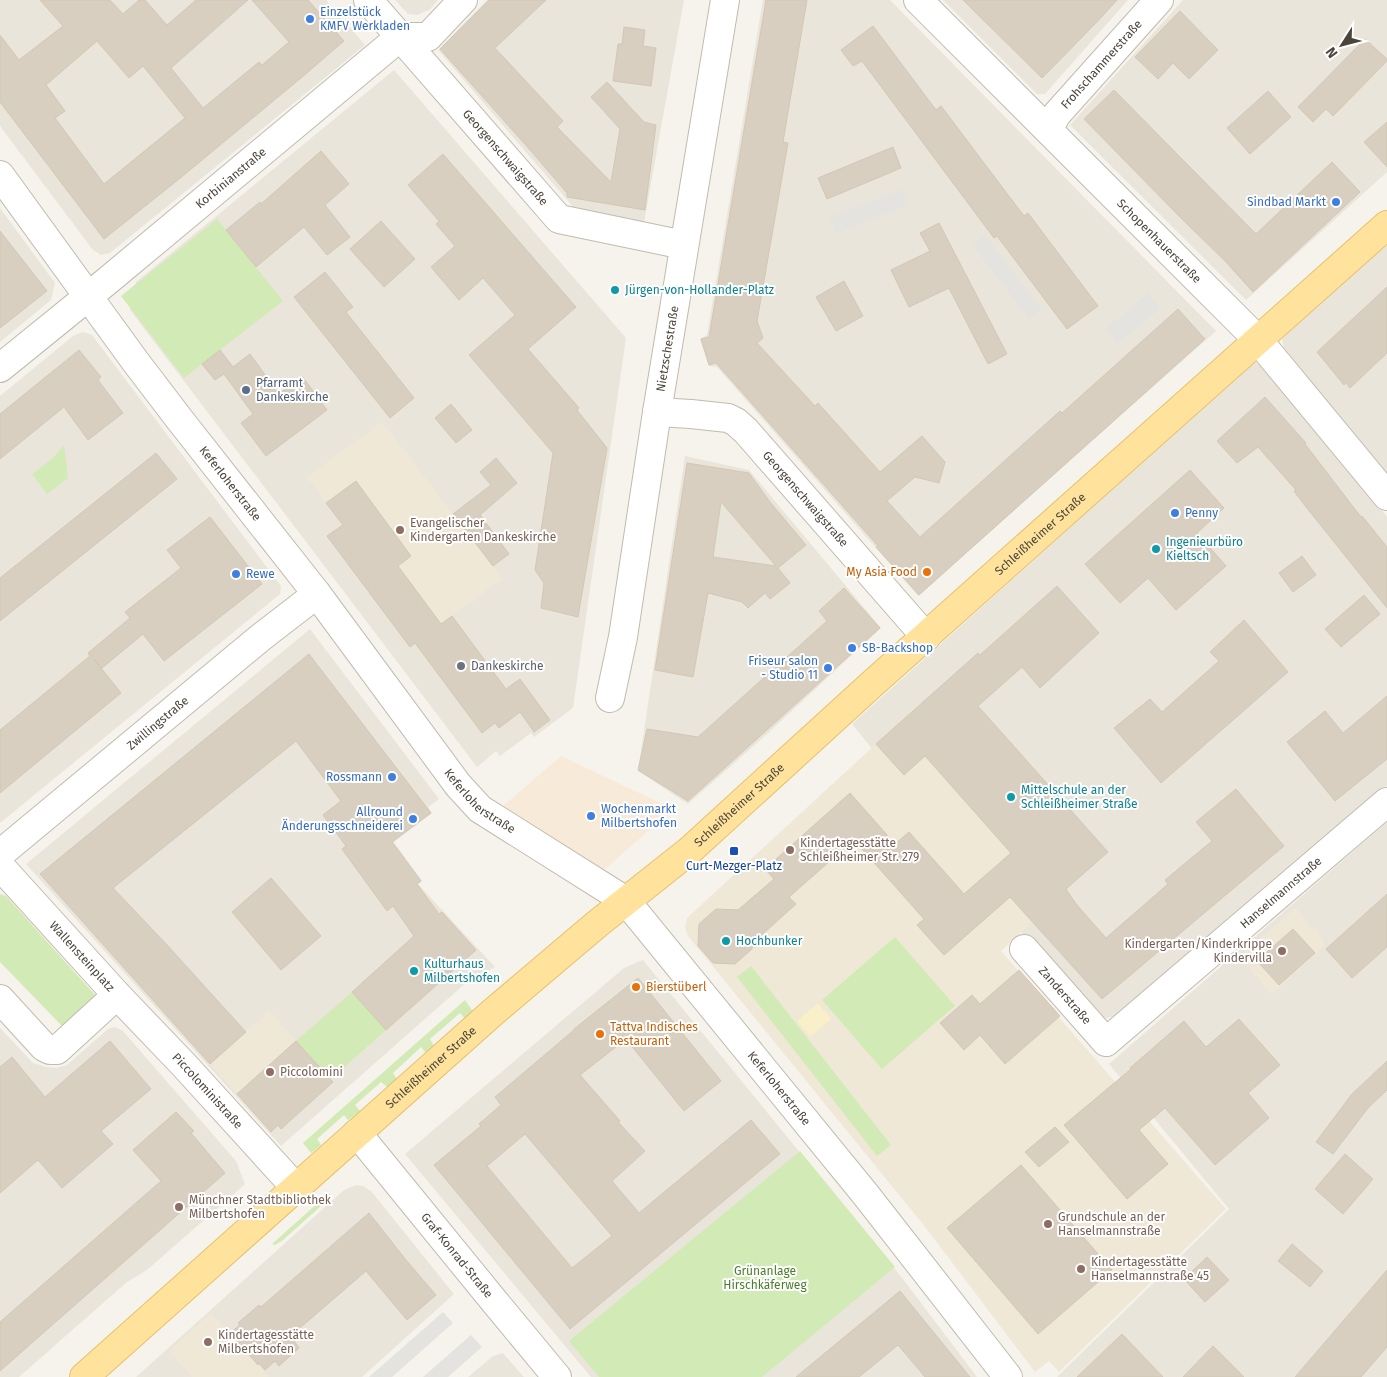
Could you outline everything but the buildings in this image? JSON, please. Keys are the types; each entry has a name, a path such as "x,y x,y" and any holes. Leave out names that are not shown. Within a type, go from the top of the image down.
{"main road":[{"name":"Schleißheimer Straße","path":"84,1377 492,1013 597,924 689,851 865,690 1387,225"}],"street":[{"name":"Georgenschwaigstraße","path":"368,0 559,219 684,245"},
{"path":"400,37 428,36 463,0"},
{"name":"Nietzschestraße","path":"610,698 624,630 657,412 725,0"},
{"name":"Schopenhauerstraße","path":"918,0 1258,340 1387,496"},
{"name":"Frohschammerstraße","path":"1048,130 1057,114 1159,0"},
{"name":"Korbinianstraße","path":"0,368 89,297 400,37"},
{"name":"Keferloherstraße","path":"0,175 135,361 317,594 458,785 480,809 626,901 866,1195 1008,1377"},
{"name":"Georgenschwaigstraße","path":"657,412 728,418 736,422 746,431 926,637"},
{"name":"Zwillingstraße","path":"0,854 260,638 317,594"},
{"name":"Hanselmannstraße","path":"1106,1042 1387,802"},
{"name":"Wallensteinplatz","path":"0,866 117,995 57,1050 50,1050 44,1047 0,998"},
{"name":"Zanderstraße","path":"1024,949 1106,1042"},
{"name":"Piccoloministraße","path":"117,995 184,1065 296,1188"},
{"name":"Graf-Konrad-Straße","path":"357,1133 557,1377"}],"shaded area":[{"path":"0,0 326,0 365,45 110,253 101,255 93,250 0,126"},
{"path":"395,0 438,0 429,10 417,15 408,14"},
{"path":"487,0 684,0 643,228 581,216 438,50"},
{"path":"763,0 890,0 1216,331 918,596 717,367 709,366 700,339 707,335"},
{"path":"943,0 1128,0 1045,94 1037,94"},
{"path":"1183,0 1387,0 1387,172 1246,300 1070,125"},
{"path":"394,70 626,338 573,708 534,737 531,733 500,756 496,751 477,767 130,310 136,282"},
{"path":"902,189 909,205 836,234 830,217"},
{"path":"0,208 55,283 51,300 0,342"},
{"path":"985,235 1042,309 1029,319 972,245"},
{"path":"1387,240 1387,476 1284,348 1282,340 1283,335"},
{"path":"1148,293 1161,308 1117,344 1105,329"},
{"path":"83,332 92,335 281,586 280,594 0,823 0,396 73,336"},
{"path":"1253,363 1262,364 1267,367 1387,517 1387,785 1120,1015 1106,1018 1098,1015 1025,937 852,724"},
{"name":"Evangelischer Kindergarten Dankeskirche","path":"382,422 502,579 410,647 327,536 343,524 307,477"},
{"path":"685,456 749,470 881,628 766,735 688,804 638,771"},
{"path":"310,629 439,799 428,807 432,813 394,842 422,881 418,884 495,967 468,981 281,1146 26,864"},
{"path":"978,653 1004,682 978,706 1108,852 1084,873 1069,857 1032,922 1001,951 1226,1209 1059,1372 1049,1361 1035,1372 926,1228 688,936 685,927 687,918"},
{"name":"Wochenmarkt Milbertshofen","path":"561,756 673,809 604,870 502,807"},
{"path":"1387,822 1387,1377 1057,1377 1229,1209 1109,1064"},
{"name":"Kindergarten/Kinderkrippe Kindervilla","path":"1296,908 1311,930 1316,927 1325,945 1272,994 1239,956"},
{"path":"643,960 903,1279 977,1377 591,1377 405,1154 624,968"},
{"name":"Piccolomini","path":"269,1011 333,1082 281,1129 278,1125 271,1131 210,1064"},
{"path":"114,1027 122,1030 236,1161 245,1184 147,1270 127,1282 19,1377 0,1377 0,1028 33,1063 57,1068 67,1065 108,1029"},
{"path":"356,1185 363,1186 371,1191 454,1294 362,1377 136,1377 344,1190"},
{"path":"443,1312 453,1323 392,1377 369,1377"},
{"name":"Kindertagesstätte Milbertshofen","path":"211,1313 269,1377 192,1377 169,1351"},
{"path":"471,1335 482,1347 448,1377 423,1377"},
{"path":"503,1353 524,1377 468,1377 493,1356"}],"green space":[{"path":"217,219 283,301 184,378 121,296"},
{"path":"64,445 68,478 47,494 32,474 53,458"},
{"path":"0,894 6,896 96,996 62,1026 0,962"},
{"path":"895,937 955,1006 882,1069 822,1000"},
{"path":"751,966 891,1145 877,1156 737,977"},
{"path":"352,992 386,1030 330,1080 296,1041"},
{"path":"465,1000 474,1013 466,1020 460,1013 430,1039 434,1046 426,1053 421,1047 393,1073 397,1079 387,1087 381,1082 355,1105 360,1111 348,1120 344,1115 317,1139 321,1145 311,1153 303,1143"},
{"name":"Grünanlage Hirschkäferweg","path":"800,1151 895,1267 762,1377 599,1377 569,1341"},
{"path":"329,1193 331,1197 283,1240 275,1245 272,1244"}],"sand":[{"path":"818,1003 831,1019 810,1037 797,1021"}],"place":[{"name":"Einzelstück KMFV Werkladen","path":"310,19"},
{"name":"Sindbad Markt","path":"1336,202"},
{"name":"Jürgen-von-Hollander-Platz","path":"615,290"},
{"name":"Pfarramt Dankeskirche","path":"246,390"},
{"name":"Penny","path":"1175,513"},
{"name":"Evangelischer Kindergarten Dankeskirche","path":"400,530"},
{"name":"Ingenieurbüro Kieltsch","path":"1156,549"},
{"name":"My Asia Food","path":"927,572"},
{"name":"Rewe","path":"236,574"},
{"name":"SB-Backshop","path":"852,648"},
{"name":"Dankeskirche","path":"461,666"},
{"name":"Friseur salon - Studio 11","path":"828,668"},
{"name":"Rossmann","path":"392,777"},
{"name":"Mittelschule an der Schleißheimer Straße","path":"1011,797"},
{"name":"Wochenmarkt Milbertshofen","path":"591,816"},
{"name":"Allround Änderungsschneiderei","path":"413,819"},
{"name":"Kindertagesstätte Schleißheimer Str. 279","path":"790,850"},
{"name":"Curt-Mezger-Platz","path":"734,851"},
{"name":"Hochbunker","path":"726,941"},
{"name":"Kindergarten/Kinderkrippe Kindervilla","path":"1282,951"},
{"name":"Kulturhaus Milbertshofen","path":"414,971"},
{"name":"Bierstüberl","path":"636,987"},
{"name":"Tattva Indisches Restaurant","path":"600,1034"},
{"name":"Piccolomini","path":"270,1072"},
{"name":"Münchner Stadtbibliothek Milbertshofen","path":"179,1207"},
{"name":"Grundschule an der Hanselmannstraße","path":"1048,1224"},
{"name":"Kindertagesstätte Hanselmannstraße 45","path":"1081,1269"},
{"name":"Kindertagesstätte Milbertshofen","path":"208,1342"}]}
